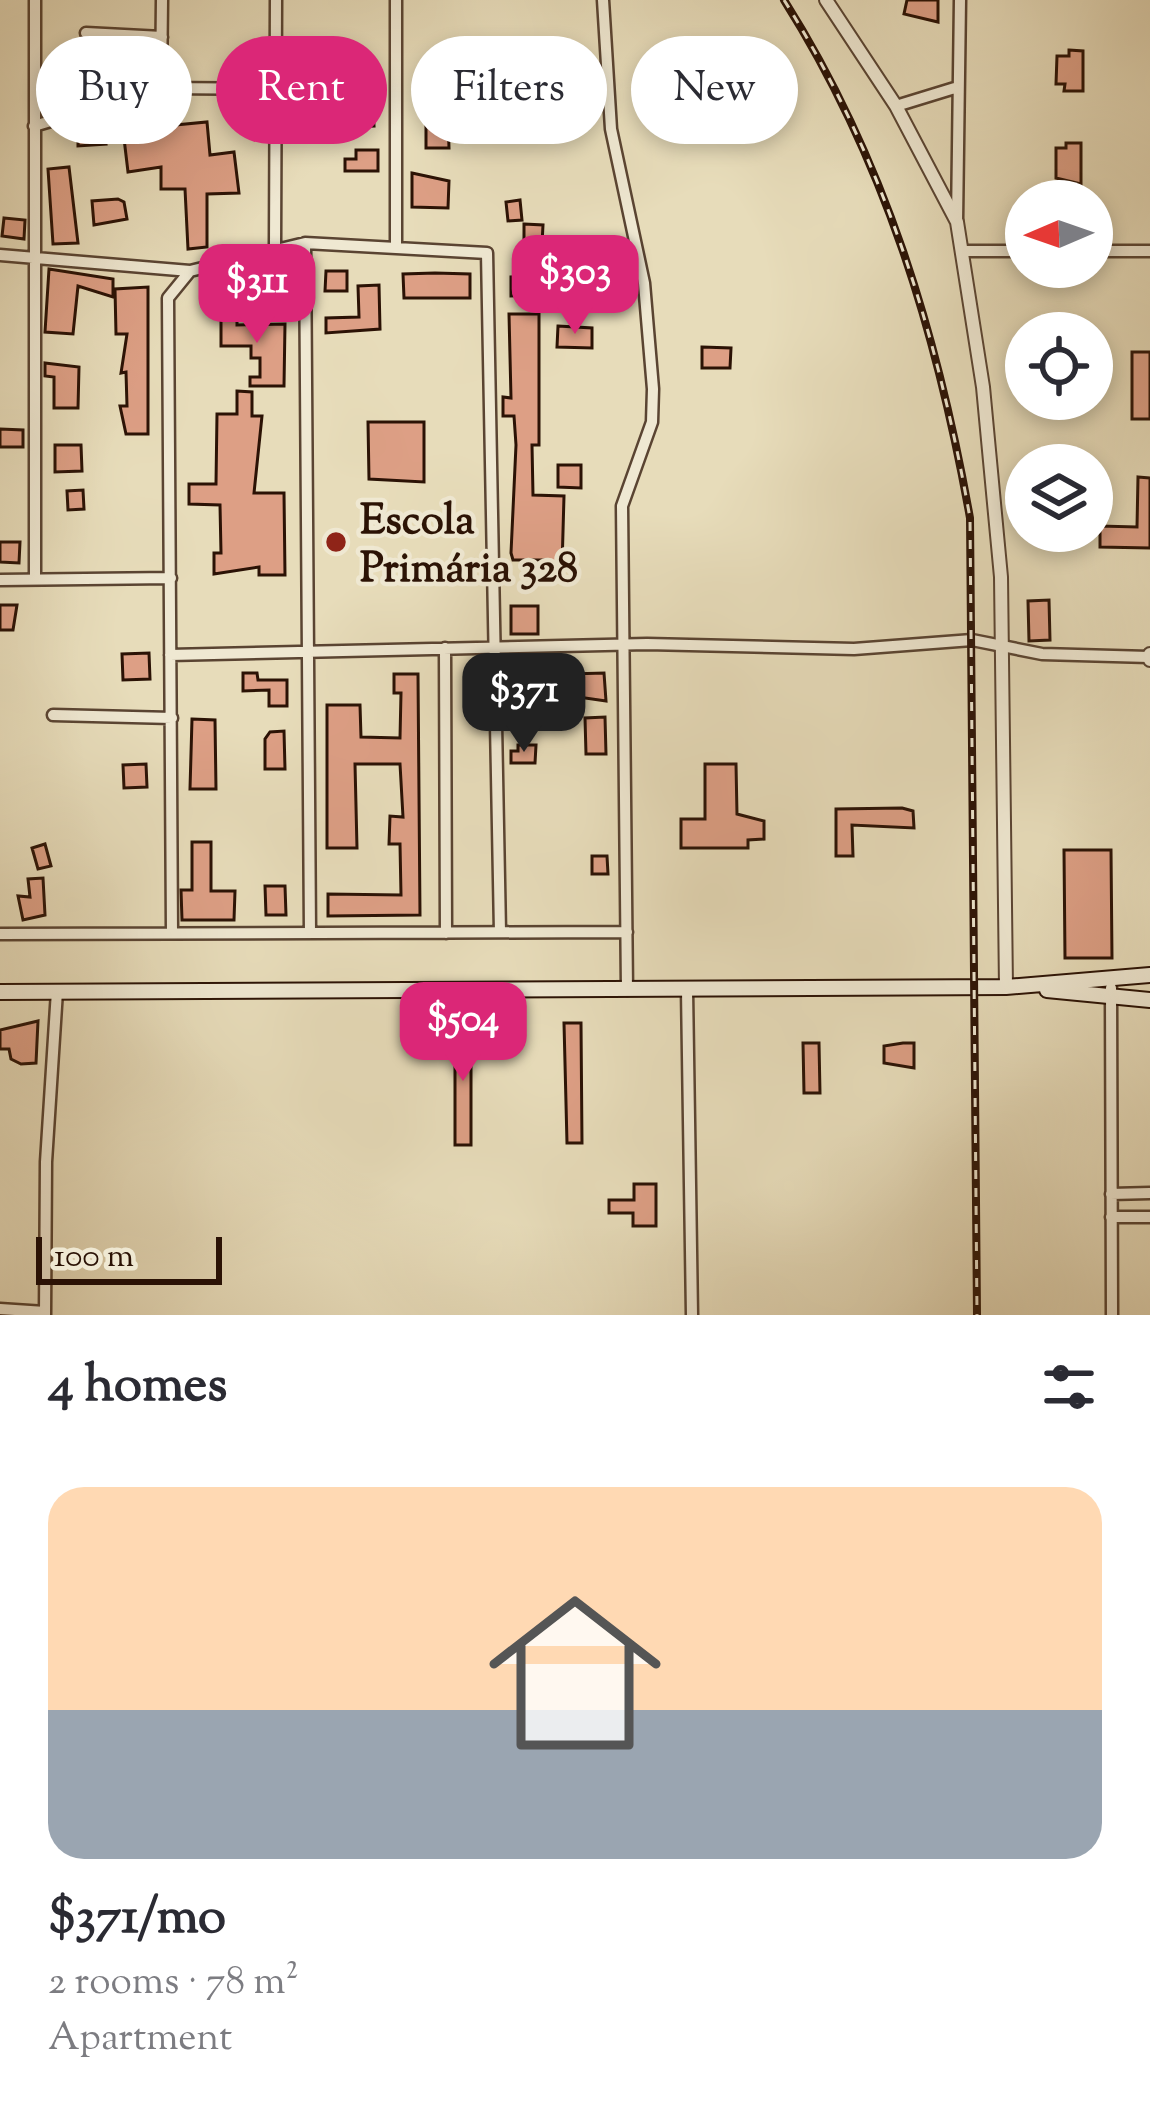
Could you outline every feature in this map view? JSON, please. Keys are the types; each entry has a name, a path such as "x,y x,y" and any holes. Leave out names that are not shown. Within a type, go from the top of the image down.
{"main road":[{"path":"0,992 1012,987 1150,976"},
{"path":"1012,987 1150,1000"}],"street":[{"path":"35,0 35,579"},
{"path":"162,36 163,0"},
{"path":"275,36 276,0"},
{"path":"396,0 396,248"},
{"path":"603,0 611,129 644,283 653,388 652,422 622,506 627,990"},
{"path":"826,0 896,106 958,222"},
{"path":"960,0 958,222 995,481 1012,987"},
{"path":"86,33 143,36"},
{"path":"896,106 958,87"},
{"path":"274,144 274,247"},
{"path":"305,243 310,933"},
{"path":"0,255 190,271 305,243 487,253 500,932"},
{"path":"1113,251 1150,250"},
{"path":"962,251 1005,251"},
{"path":"172,933 168,298 190,271"},
{"path":"0,580 171,578"},
{"path":"170,655 646,644 854,650 972,640 1042,654 1150,657"},
{"path":"445,648 446,932"},
{"path":"53,716 172,718"},
{"path":"0,934 627,932"},
{"path":"1111,977 1112,1315"},
{"path":"687,990 692,1315"},
{"path":"0,1309 45,1313 46,1162 57,991"},
{"path":"1111,1193 1150,1193"},
{"path":"1111,1217 1150,1216"}],"building":[{"path":"907,0 938,0 938,22 904,14"},
{"path":"1069,50 1083,51 1083,91 1064,91 1065,84 1056,84 1057,56 1069,56"},
{"path":"207,122 210,155 234,152 239,193 207,194 207,247 188,249 185,189 161,189 161,167 128,172 125,144 192,144 192,123"},
{"path":"1066,143 1081,143 1081,180 1056,178 1056,148 1066,148"},
{"path":"426,144 449,144 449,148 426,148"},
{"path":"356,150 378,150 378,171 345,171 345,159 356,159"},
{"path":"69,167 78,243 53,244 48,169"},
{"path":"412,173 449,181 448,208 412,207"},
{"path":"520,200 522,220 508,221 506,202"},
{"path":"92,201 124,202 127,219 94,225"},
{"path":"4,218 25,220 24,239 2,236"},
{"path":"524,224 543,225 542,244 524,244"},
{"path":"562,255 580,255 581,286 563,287"},
{"path":"49,269 113,279 113,297 78,286 73,334 45,332"},
{"path":"326,271 347,271 347,291 325,291"},
{"path":"284,272 284,295 244,296 243,273"},
{"path":"403,274 470,274 470,298 404,298"},
{"path":"541,276 542,295 511,296 511,277"},
{"path":"379,285 380,329 326,333 326,318 359,317 358,286"},
{"path":"148,287 148,434 126,434 120,406 127,406 126,372 121,373 127,334 116,334 115,289"},
{"path":"221,306 237,306 237,325 285,324 284,386 250,386 250,377 260,377 260,358 251,358 251,346 221,346"},
{"path":"509,314 539,314 539,445 532,445 533,495 564,496 562,567 545,568 544,560 513,560 511,553 516,445 514,416 503,416 503,397 511,398"},
{"path":"558,326 592,328 592,348 557,347"},
{"path":"702,347 731,348 730,368 702,368"},
{"path":"1132,352 1150,352 1150,419 1132,419"},
{"path":"45,363 79,367 78,408 54,408 54,377 45,376"},
{"path":"237,391 252,392 252,416 262,416 254,493 284,493 285,575 259,575 259,567 214,574 214,553 221,553 220,505 189,504 189,484 216,484 217,414 237,414"},
{"path":"368,422 424,422 424,482 369,479"},
{"path":"0,429 23,430 23,447 0,447"},
{"path":"55,445 81,445 82,471 55,472"},
{"path":"558,465 581,465 581,488 558,487"},
{"path":"1138,477 1150,478 1150,548 1113,547 1113,526 1137,527"},
{"path":"83,490 84,509 68,510 67,491"},
{"path":"0,542 20,542 19,563 0,562"},
{"path":"1049,600 1050,640 1029,641 1028,601"},
{"path":"0,605 17,605 13,630 0,630"},
{"path":"511,606 538,606 538,634 511,634"},
{"path":"149,653 150,679 123,680 122,654"},
{"path":"243,673 257,673 258,680 287,680 287,706 269,706 269,690 243,691"},
{"path":"604,673 606,701 571,696 570,674"},
{"path":"394,674 418,674 420,915 328,916 328,894 401,895 400,844 389,844 390,816 403,817 400,764 355,764 357,848 327,848 327,705 360,705 361,737 400,738 401,693 394,693"},
{"path":"605,717 606,754 586,754 585,718"},
{"path":"192,719 215,720 216,789 190,789"},
{"path":"284,731 285,769 265,769 265,739 270,732"},
{"path":"518,745 536,745 535,763 511,763 511,751 518,751"},
{"path":"146,764 147,787 124,788 123,765"},
{"path":"705,764 736,764 737,814 764,821 764,839 748,840 748,848 681,848 681,819 705,819"},
{"path":"836,809 913,811 914,828 852,825 853,856 836,856"},
{"path":"192,842 211,842 211,891 235,891 234,920 182,920 181,890 192,890"},
{"path":"45,844 51,866 38,869 32,848"},
{"path":"1064,850 1111,850 1112,958 1065,958"},
{"path":"592,856 607,856 608,874 592,874"},
{"path":"43,878 45,915 23,920 18,896 30,897 28,879"},
{"path":"265,886 285,886 286,915 266,915"},
{"path":"38,1021 36,1063 21,1064 11,1059 9,1049 0,1049 0,1030"},
{"path":"564,1023 581,1023 582,1143 567,1143"},
{"path":"455,1024 471,1024 471,1145 455,1145"},
{"path":"803,1043 819,1043 820,1093 804,1093"},
{"path":"914,1043 914,1068 884,1063 884,1046"},
{"path":"634,1184 656,1184 656,1226 633,1226 633,1213 609,1213 609,1200 634,1200"}],"railway":[{"path":"784,0 820,61 879,185 923,315 970,518 977,1315"}],"place":[{"name":"Escola Primária 328","path":"336,542"}]}
